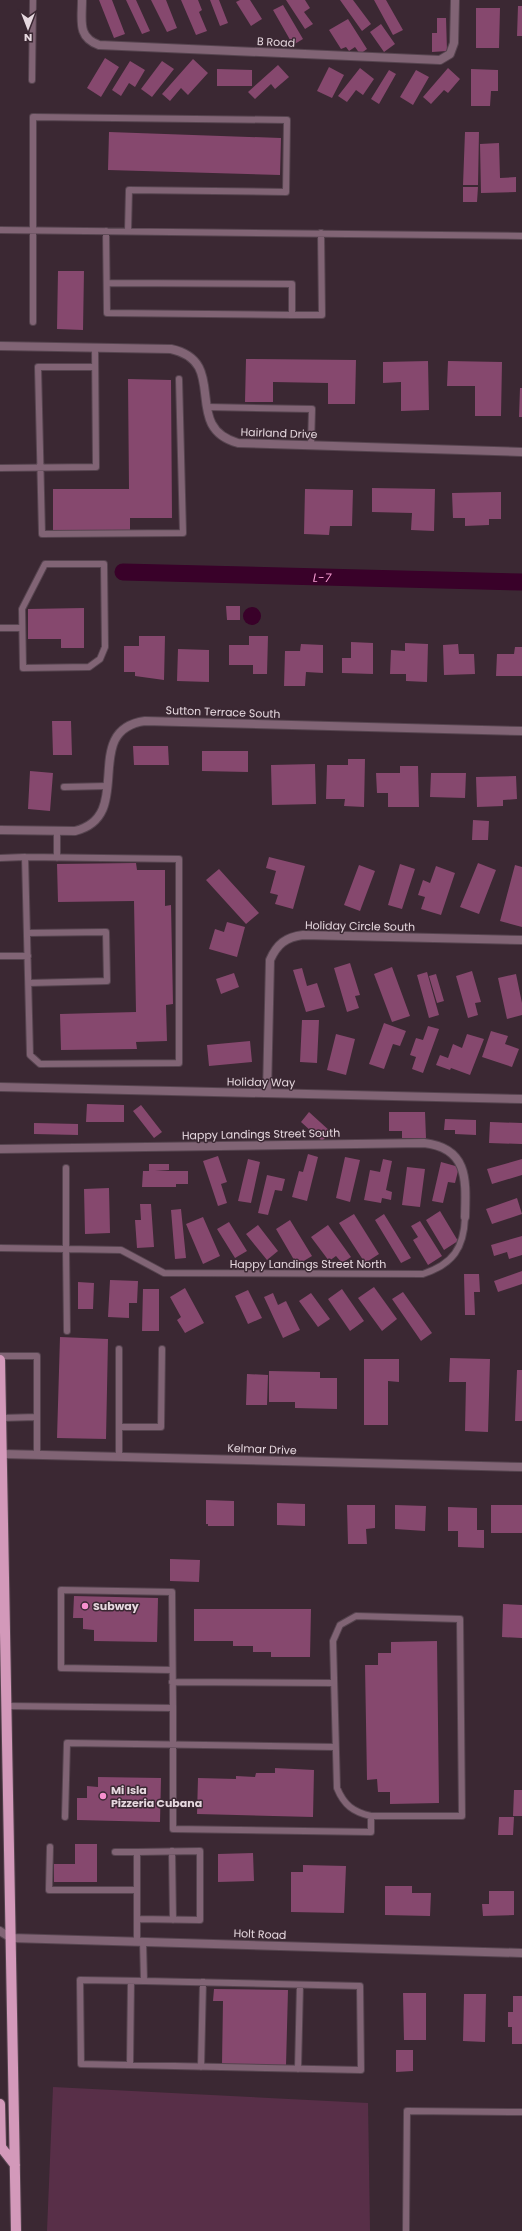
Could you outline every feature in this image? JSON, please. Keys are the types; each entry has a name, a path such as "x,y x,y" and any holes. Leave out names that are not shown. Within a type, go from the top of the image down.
{"main road":[{"path":"0,1360 16,2231"},
{"path":"0,1691 7,1706"},
{"path":"0,2104 1,2147 15,2165"}],"street":[{"name":"B Road","path":"82,0 82,31 88,41 100,45 440,60 450,54 454,43 455,0"},
{"name":"Hairland Drive","path":"0,346 171,349 182,352 192,358 199,366 203,377 211,425 218,434 227,440 238,443 522,452"},
{"name":"Sutton Terrace South","path":"0,830 75,831 86,828 96,822 102,813 107,786 111,746 116,736 124,727 134,722 145,721 522,731"},
{"name":"Holiday Circle South","path":"267,1093 270,960 275,950 282,942 292,937 303,935 522,940"},
{"name":"Holiday Way","path":"0,1087 522,1099"},
{"name":"Happy Landings Street South","path":"0,1149 437,1144 448,1150 457,1158 463,1170 466,1182 464,1217"},
{"name":"Kelmar Drive","path":"1,1453 522,1468"},
{"path":"0,1931 11,1938"},
{"name":"Holt Road","path":"11,1938 522,1953"}],"lane":[{"path":"32,80 33,0"},
{"path":"33,322 32,117 287,120 286,192 129,190 128,231"},
{"path":"0,230 522,236"},
{"path":"106,231 107,313 322,316 321,233"},
{"path":"107,283 292,284 292,315"},
{"path":"0,468 96,467 95,348"},
{"path":"95,367 38,367 42,534 183,533 179,379"},
{"path":"207,407 312,409 312,445"},
{"path":"45,564 104,564 105,647 96,664 83,668 23,668 22,628 22,609 45,564"},
{"path":"0,628 22,628"},
{"path":"64,787 107,786"},
{"path":"57,831 57,858"},
{"path":"0,858 25,858 57,858 179,858 179,1063 40,1064 30,1056 25,858"},
{"path":"27,933 106,932 107,981 29,983"},
{"path":"0,956 28,956"},
{"path":"66,1168 67,1332"},
{"name":"Happy Landings Street North","path":"66,1249 121,1250 164,1273 423,1274 436,1269 456,1253 462,1242 464,1217"},
{"path":"0,1248 66,1249"},
{"path":"119,1348 119,1457"},
{"path":"119,1427 161,1427 162,1349"},
{"path":"0,1356 37,1356 37,1455"},
{"path":"1,1418 37,1417"},
{"path":"172,1670 61,1668 61,1590 172,1592 174,1829 371,1832 371,1816"},
{"path":"356,1616 460,1619 462,1816 371,1816 359,1814 349,1808 341,1799 336,1788 335,1747 333,1641 340,1625 348,1619 356,1616"},
{"path":"172,1682 333,1683"},
{"path":"7,1706 173,1708"},
{"path":"65,1817 67,1743 335,1747"},
{"path":"50,1848 49,1890 137,1890"},
{"path":"172,1851 173,1920"},
{"path":"115,1852 200,1851 200,1920 137,1919"},
{"path":"137,1852 137,1919 144,1981"},
{"path":"80,1980 144,1981 360,1986 361,2070 81,2064 80,1980"},
{"path":"130,2065 131,1981"},
{"path":"201,2067 203,1982"},
{"path":"298,2069 300,1984"},
{"path":"406,2231 407,2111 522,2112"}],"shaded area":[{"path":"252,607 258,610 261,616 258,622 252,625 246,622 243,616 246,610"},
{"path":"53,2087 368,2103 370,2231 47,2231"}],"building":[{"path":"99,0 112,0 125,34 114,38"},
{"path":"126,0 136,0 150,31 142,34"},
{"path":"151,0 166,0 177,28 167,32"},
{"path":"181,0 198,0 202,10 199,12 207,31 196,35"},
{"path":"210,0 219,0 228,23 220,26"},
{"path":"240,0 250,0 262,19 251,26 236,2"},
{"path":"286,0 305,0 310,8 304,12 313,24 305,29"},
{"path":"340,0 353,0 371,24 362,31"},
{"path":"374,0 386,0 403,30 393,35"},
{"path":"283,5 303,39 293,45 273,10"},
{"path":"518,6 522,6 522,36 517,36"},
{"path":"476,8 500,8 499,48 476,48"},
{"path":"437,18 446,18 447,51 432,52 432,33 437,33"},
{"path":"348,19 367,49 360,54 355,47 349,51 346,47 341,49 329,30"},
{"path":"381,24 395,44 384,52 370,32"},
{"path":"105,58 119,67 101,97 87,88"},
{"path":"193,59 208,73 188,95 181,88 170,101 162,94"},
{"path":"130,61 145,70 135,87 129,83 121,96 112,90"},
{"path":"162,61 174,69 152,97 141,89"},
{"path":"278,65 289,77 275,89 271,84 255,99 248,92"},
{"path":"329,67 344,75 332,98 317,91"},
{"path":"360,68 374,79 363,95 356,90 347,102 338,96"},
{"path":"448,68 460,79 448,93 444,90 431,104 423,97"},
{"path":"217,69 252,70 252,86 217,86"},
{"path":"471,69 498,70 498,91 491,91 490,106 471,106"},
{"path":"389,70 396,74 379,104 371,99"},
{"path":"416,70 429,77 413,105 400,97"},
{"path":"109,132 281,138 280,175 108,170"},
{"path":"465,132 479,132 478,185 463,185"},
{"path":"499,143 500,178 516,177 516,192 481,193 480,144"},
{"path":"463,187 478,187 477,202 463,202"},
{"path":"58,271 84,271 83,330 57,329"},
{"path":"246,359 356,360 355,404 328,404 328,383 273,382 273,402 245,402"},
{"path":"428,361 429,410 401,411 401,382 383,383 383,362"},
{"path":"448,361 502,362 501,416 475,416 475,386 447,386"},
{"path":"128,379 171,380 172,518 130,518 130,530 53,530 53,489 129,489"},
{"path":"520,388 522,388 522,417 519,417"},
{"path":"372,488 435,489 434,531 411,530 412,513 372,512"},
{"path":"305,489 353,490 352,526 330,526 329,535 304,534"},
{"path":"501,492 501,519 489,519 489,525 465,526 465,518 453,518 452,493"},
{"path":"226,606 240,606 240,620 227,620"},
{"path":"84,608 84,648 61,648 61,639 28,639 28,609"},
{"path":"139,636 165,636 164,680 135,676 135,672 124,672 124,646 139,646"},
{"path":"249,636 268,636 267,674 253,674 253,665 229,665 229,645 249,645"},
{"path":"351,642 373,643 373,674 342,673 342,658 351,658"},
{"path":"405,643 428,644 427,682 406,681 406,674 390,674 391,650 405,651"},
{"path":"301,644 323,645 323,673 306,672 305,686 284,686 285,651 300,651"},
{"path":"458,644 459,654 474,654 475,674 444,675 443,645"},
{"path":"515,647 522,647 522,676 496,676 497,654 514,654"},
{"path":"178,649 209,650 209,682 177,681"},
{"path":"52,721 71,721 72,755 53,755"},
{"path":"133,746 168,746 169,765 134,765"},
{"path":"202,751 248,751 248,772 202,771"},
{"path":"348,759 365,759 364,807 344,806 345,799 326,799 327,765 348,765"},
{"path":"315,764 316,804 272,805 271,765"},
{"path":"400,766 418,766 419,807 388,807 388,793 377,793 376,773 400,773"},
{"path":"30,771 53,773 50,811 28,809"},
{"path":"431,773 466,773 465,798 430,797"},
{"path":"516,776 517,799 503,800 503,806 477,807 476,777"},
{"path":"473,820 489,821 488,840 472,840"},
{"path":"269,857 305,866 293,909 275,904 278,895 270,893 276,871 266,868"},
{"path":"136,863 137,870 165,870 165,906 171,905 173,1004 166,1005 167,1041 136,1042 137,1049 61,1050 60,1014 136,1012 134,901 58,902 57,864"},
{"path":"478,863 496,870 479,914 460,907"},
{"path":"400,864 415,869 402,909 388,905"},
{"path":"359,865 375,871 360,911 344,905"},
{"path":"515,865 522,867 522,927 500,921"},
{"path":"436,866 455,873 441,915 421,909 425,897 418,895 423,880 430,883"},
{"path":"219,869 259,913 246,924 206,880"},
{"path":"227,922 245,927 237,957 209,949 215,929 224,932"},
{"path":"350,963 360,995 355,996 359,1008 347,1012 334,968"},
{"path":"392,967 410,1016 392,1022 374,974"},
{"path":"302,968 307,986 317,983 325,1007 306,1012 293,970"},
{"path":"472,971 481,1002 475,1003 478,1015 468,1018 456,976"},
{"path":"427,972 439,1015 429,1018 417,975"},
{"path":"234,973 239,987 221,994 216,979"},
{"path":"436,974 444,1001 437,1003 429,976"},
{"path":"516,974 522,1003 522,1015 507,1019 498,978"},
{"path":"302,1020 319,1020 317,1063 300,1062"},
{"path":"384,1023 406,1031 400,1046 393,1044 384,1069 369,1064"},
{"path":"428,1026 439,1029 423,1073 412,1069 416,1057 410,1055 416,1038 423,1040"},
{"path":"491,1031 508,1036 505,1044 519,1049 512,1067 482,1057"},
{"path":"336,1034 355,1039 346,1075 327,1070"},
{"path":"467,1034 484,1039 470,1075 451,1068 450,1070 436,1065 440,1055 448,1058 453,1044 462,1048"},
{"path":"250,1041 252,1062 209,1066 207,1045"},
{"path":"87,1104 124,1105 124,1122 86,1122"},
{"path":"141,1105 162,1132 154,1138 133,1111"},
{"path":"309,1112 331,1132 322,1141 301,1122"},
{"path":"389,1112 425,1112 426,1138 402,1138 402,1131 389,1131"},
{"path":"445,1119 476,1120 476,1135 455,1134 455,1130 444,1130"},
{"path":"490,1122 522,1123 522,1144 489,1143"},
{"path":"34,1123 78,1124 78,1135 34,1134"},
{"path":"308,1154 318,1157 307,1201 292,1197 299,1171 303,1172"},
{"path":"218,1156 227,1182 221,1184 227,1203 218,1206 203,1161"},
{"path":"345,1157 360,1160 350,1202 336,1198"},
{"path":"248,1159 260,1162 251,1203 238,1201"},
{"path":"383,1159 392,1161 386,1190 392,1192 391,1200 382,1198 381,1203 364,1200 370,1170 380,1172"},
{"path":"522,1159 522,1175 492,1184 487,1169"},
{"path":"441,1162 459,1167 455,1183 448,1182 443,1203 432,1201"},
{"path":"149,1164 169,1164 169,1170 155,1171 188,1171 188,1184 176,1184 176,1187 142,1187 143,1171 149,1171"},
{"path":"407,1167 425,1169 420,1207 402,1205"},
{"path":"267,1175 285,1179 282,1191 275,1190 268,1215 258,1213"},
{"path":"109,1188 110,1233 85,1234 84,1189"},
{"path":"517,1198 522,1214 492,1224 486,1209"},
{"path":"140,1204 151,1204 154,1247 137,1248 135,1220 141,1220"},
{"path":"181,1209 186,1258 175,1259 171,1210"},
{"path":"440,1211 458,1241 444,1250 426,1220"},
{"path":"354,1214 379,1254 365,1263 339,1223"},
{"path":"384,1214 411,1258 401,1263 375,1220"},
{"path":"203,1217 220,1256 203,1264 186,1224"},
{"path":"290,1220 312,1256 297,1265 276,1229"},
{"path":"420,1221 442,1256 428,1265 413,1240 418,1237 411,1226"},
{"path":"229,1222 247,1251 235,1258 217,1229"},
{"path":"258,1225 278,1251 267,1260 246,1234"},
{"path":"328,1225 351,1257 342,1263 336,1256 329,1261 311,1237"},
{"path":"522,1236 522,1255 509,1259 507,1252 494,1256 491,1245"},
{"path":"522,1271 522,1284 498,1292 494,1281"},
{"path":"464,1274 479,1274 480,1292 474,1292 475,1315 465,1315"},
{"path":"110,1280 138,1281 137,1303 129,1303 129,1318 108,1317"},
{"path":"78,1282 94,1283 93,1309 78,1309"},
{"path":"374,1287 397,1319 382,1331 358,1298"},
{"path":"185,1288 204,1323 185,1333 177,1320 181,1317 170,1297"},
{"path":"143,1289 159,1289 159,1331 142,1331"},
{"path":"342,1289 364,1321 350,1331 328,1299"},
{"path":"248,1290 262,1318 248,1324 235,1296"},
{"path":"403,1292 432,1333 421,1341 392,1299"},
{"path":"273,1293 278,1305 286,1301 300,1330 283,1338 264,1297"},
{"path":"311,1293 330,1319 318,1327 299,1301"},
{"path":"60,1337 108,1339 106,1439 57,1438"},
{"path":"450,1358 490,1359 488,1432 465,1431 466,1382 449,1382"},
{"path":"364,1359 399,1359 399,1382 388,1381 388,1425 364,1425"},
{"path":"517,1370 522,1370 522,1421 515,1421"},
{"path":"269,1371 320,1372 320,1378 337,1378 337,1409 295,1408 295,1402 269,1402"},
{"path":"247,1374 268,1375 267,1405 246,1405"},
{"path":"206,1500 234,1501 234,1526 208,1526 208,1524 206,1524"},
{"path":"277,1503 305,1504 305,1526 277,1525"},
{"path":"347,1505 375,1505 375,1528 366,1529 367,1544 348,1544"},
{"path":"395,1505 426,1506 425,1531 395,1529"},
{"path":"491,1505 522,1505 522,1533 491,1533"},
{"path":"448,1507 477,1508 477,1530 484,1530 484,1548 458,1547 458,1531 448,1531"},
{"path":"170,1559 200,1560 199,1582 170,1581"},
{"path":"74,1596 158,1598 157,1642 94,1641 94,1630 83,1629 83,1618 73,1618"},
{"path":"503,1604 522,1605 522,1638 502,1637"},
{"path":"194,1609 311,1609 310,1657 271,1657 271,1652 253,1652 253,1646 233,1646 233,1641 194,1641"},
{"path":"437,1641 439,1803 390,1804 390,1792 378,1792 377,1779 367,1780 365,1665 378,1665 378,1653 391,1653 391,1642"},
{"path":"275,1768 314,1770 313,1817 197,1814 198,1778 236,1779 236,1776 255,1777 256,1773 275,1773"},
{"path":"98,1777 161,1778 160,1822 77,1820 77,1798 87,1798 87,1786 98,1787"},
{"path":"514,1790 522,1790 522,1816 513,1816"},
{"path":"499,1817 514,1817 513,1835 498,1835"},
{"path":"75,1844 97,1844 97,1882 54,1882 54,1864 75,1864"},
{"path":"253,1853 254,1881 218,1882 218,1854"},
{"path":"303,1865 346,1866 344,1913 291,1912 291,1872 303,1872"},
{"path":"385,1886 412,1886 412,1893 431,1893 430,1916 385,1915"},
{"path":"489,1891 514,1891 514,1915 483,1916 482,1904 489,1904"},
{"path":"214,1989 288,1990 286,2066 222,2064 223,2001 213,2001"},
{"path":"403,1993 426,1993 426,2040 404,2040"},
{"path":"464,1994 486,1994 485,2042 463,2041"},
{"path":"513,1996 522,1996 522,2044 512,2044 512,2027 508,2027 508,2012 513,2012"},
{"path":"396,2050 413,2050 413,2071 396,2072"}],"waterway":[{"name":"L-7","path":"123,572 522,582"}],"place":[{"name":"Subway","path":"85,1606"},
{"name":"Mi Isla Pizzeria Cubana","path":"103,1796"}]}
